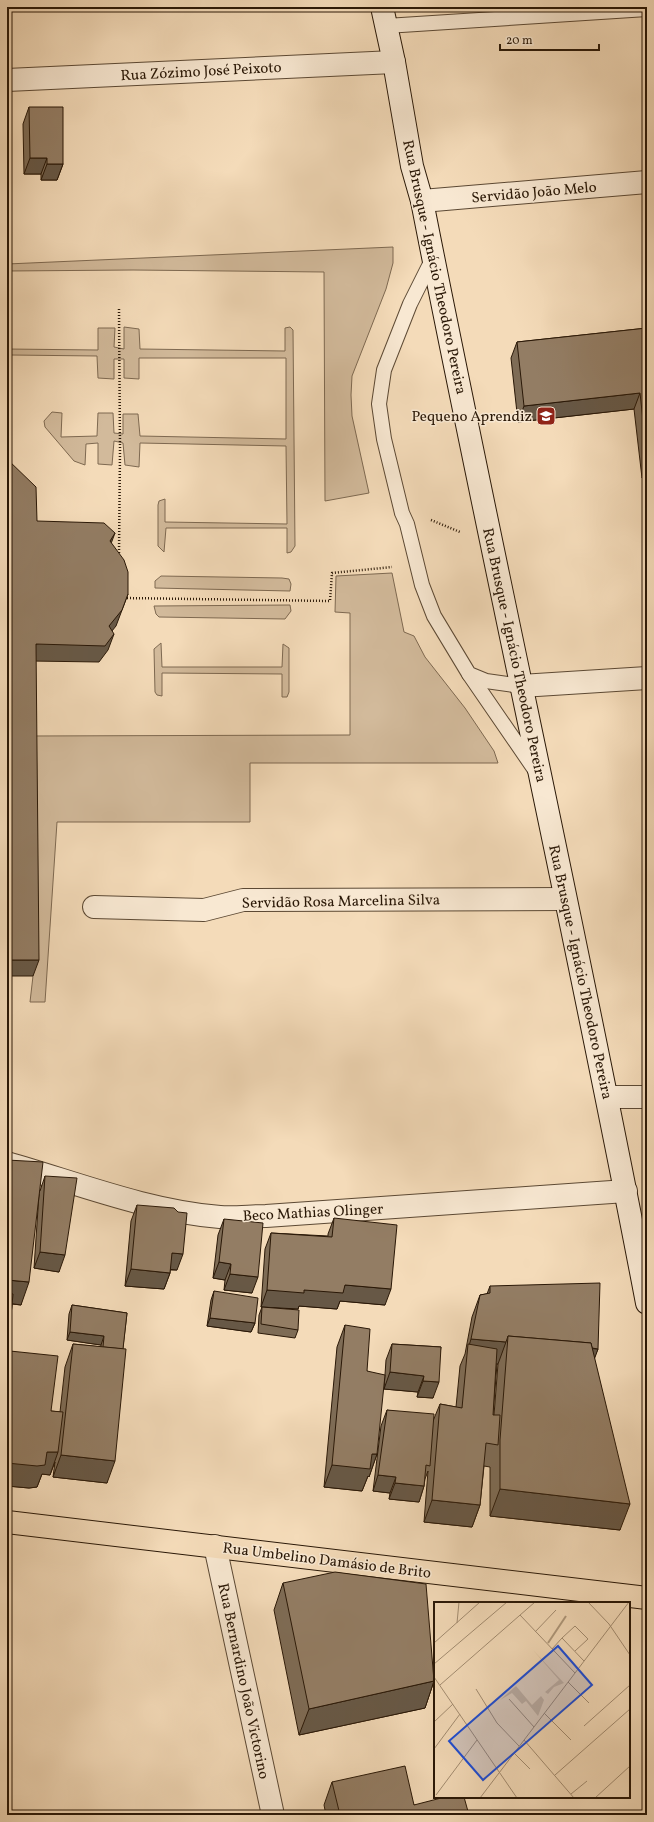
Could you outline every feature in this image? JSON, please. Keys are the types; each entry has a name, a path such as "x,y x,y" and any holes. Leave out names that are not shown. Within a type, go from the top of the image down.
{"main road":[{"name":"Rua Umbelino Damásio de Brito","path":"7,1522 647,1598"}],"street":[{"name":"Rua Brusque - Ignácio Theodoro Pereira","path":"384,17 394,62 412,166 422,201 607,1097 647,1303"},
{"name":"Rua Zózimo José Peixoto","path":"7,80 394,62"},
{"name":"Servidão João Melo","path":"422,201 647,182"},
{"path":"521,686 647,678"},
{"name":"Servidão Rosa Marcelina Silva","path":"94,907 204,910 243,900 565,899"},
{"path":"607,1097 647,1097"},
{"name":"Beco Mathias Olinger","path":"7,1163 128,1200 220,1217 274,1216 626,1191"},
{"name":"Rua Bernardino João Victorino","path":"215,1546 273,1815"}],"lane":[{"path":"384,17 647,9"},
{"path":"433,258 410,304 384,370 379,404 384,439 402,513 407,524 422,585 434,616 469,674 540,778"},
{"path":"469,674 486,681 521,686"}],"path":[{"path":"118,309 120,449 119,559"},
{"path":"407,524 429,519 462,533 489,526"},
{"path":"123,595 122,598 330,601 332,574 393,567 391,560"}],"shaded area":[{"path":"393,247 393,263 386,289 352,376 352,416 369,493 325,501 324,272 133,270 7,271 7,264"},
{"path":"124,327 139,329 140,349 285,351 285,328 290,327 293,330 295,546 291,552 287,553 287,528 166,528 164,552 158,546 158,505 159,501 165,499 165,522 287,524 286,446 140,443 139,467 125,465 123,443 114,441 112,465 98,464 98,443 86,444 85,465 74,461 45,427 44,421 52,412 62,413 61,437 97,436 98,413 113,413 114,433 123,434 123,414 138,414 140,436 286,439 286,358 139,358 139,379 124,378 124,359 114,359 114,379 98,378 97,356 11,355 10,379 7,378 7,349 98,350 98,328 115,328 114,347 124,349"},
{"path":"392,573 404,632 414,636 425,657 465,708 494,751 498,763 250,763 250,822 57,822 45,1002 30,1002 33,976 30,736 350,735 350,613 335,612 336,576"},
{"path":"161,576 282,578 289,579 291,584 290,591 155,588 155,581"},
{"path":"290,605 291,611 285,619 159,617 156,614 154,606"},
{"path":"161,643 162,667 282,667 283,644 289,648 289,692 287,697 282,697 282,674 162,673 162,696 157,695 155,692 154,649"}],"building":[{"path":"29,107 63,107 63,164 47,164 47,158 30,158"},
{"name":"Pequeno Aprendiz","path":"647,328 647,457 640,393 524,406 517,342"},
{"path":"7,459 36,487 37,521 104,523 115,533 110,541 124,560 128,572 128,594 122,610 109,626 114,634 105,646 36,644 39,960 7,960"},
{"path":"7,1160 43,1162 29,1282 7,1280 7,1257 11,1240 7,1239"},
{"path":"45,1176 77,1178 65,1255 40,1252"},
{"path":"137,1205 174,1208 178,1212 187,1213 183,1254 172,1253 170,1273 131,1269"},
{"path":"334,1218 397,1225 391,1289 345,1285 343,1293 304,1290 304,1293 267,1290 271,1233 332,1237"},
{"path":"224,1219 263,1223 258,1277 230,1274 231,1264 219,1262"},
{"path":"600,1283 598,1349 592,1348 591,1343 508,1336 506,1342 471,1339 480,1295 490,1293 490,1286"},
{"path":"214,1291 258,1298 255,1323 210,1318"},
{"path":"7,1293 13,1294 10,1327 7,1326"},
{"path":"72,1305 127,1313 123,1349 103,1347 104,1336 70,1332"},
{"path":"262,1307 299,1310 298,1330 261,1324"},
{"path":"345,1325 370,1329 367,1371 385,1375 377,1454 372,1454 370,1469 332,1465"},
{"path":"508,1336 591,1343 630,1504 500,1489 500,1440"},
{"path":"73,1344 126,1349 115,1461 61,1455"},
{"path":"392,1344 441,1347 439,1382 423,1381 424,1376 390,1372"},
{"path":"468,1344 497,1349 493,1415 500,1415 498,1445 486,1443 480,1505 432,1500 440,1404 462,1408"},
{"path":"10,1351 58,1356 51,1411 63,1412 58,1452 47,1452 45,1465 37,1466 7,1463 7,1373"},
{"path":"387,1410 434,1414 430,1466 426,1465 424,1486 395,1483 396,1477 378,1475"},
{"path":"335,1572 426,1584 434,1681 309,1709 283,1583"},
{"path":"405,1766 414,1805 441,1798 464,1798 469,1815 340,1815 332,1782"}],"place":[{"name":"Pequeno Aprendiz","path":"546,416"}]}
